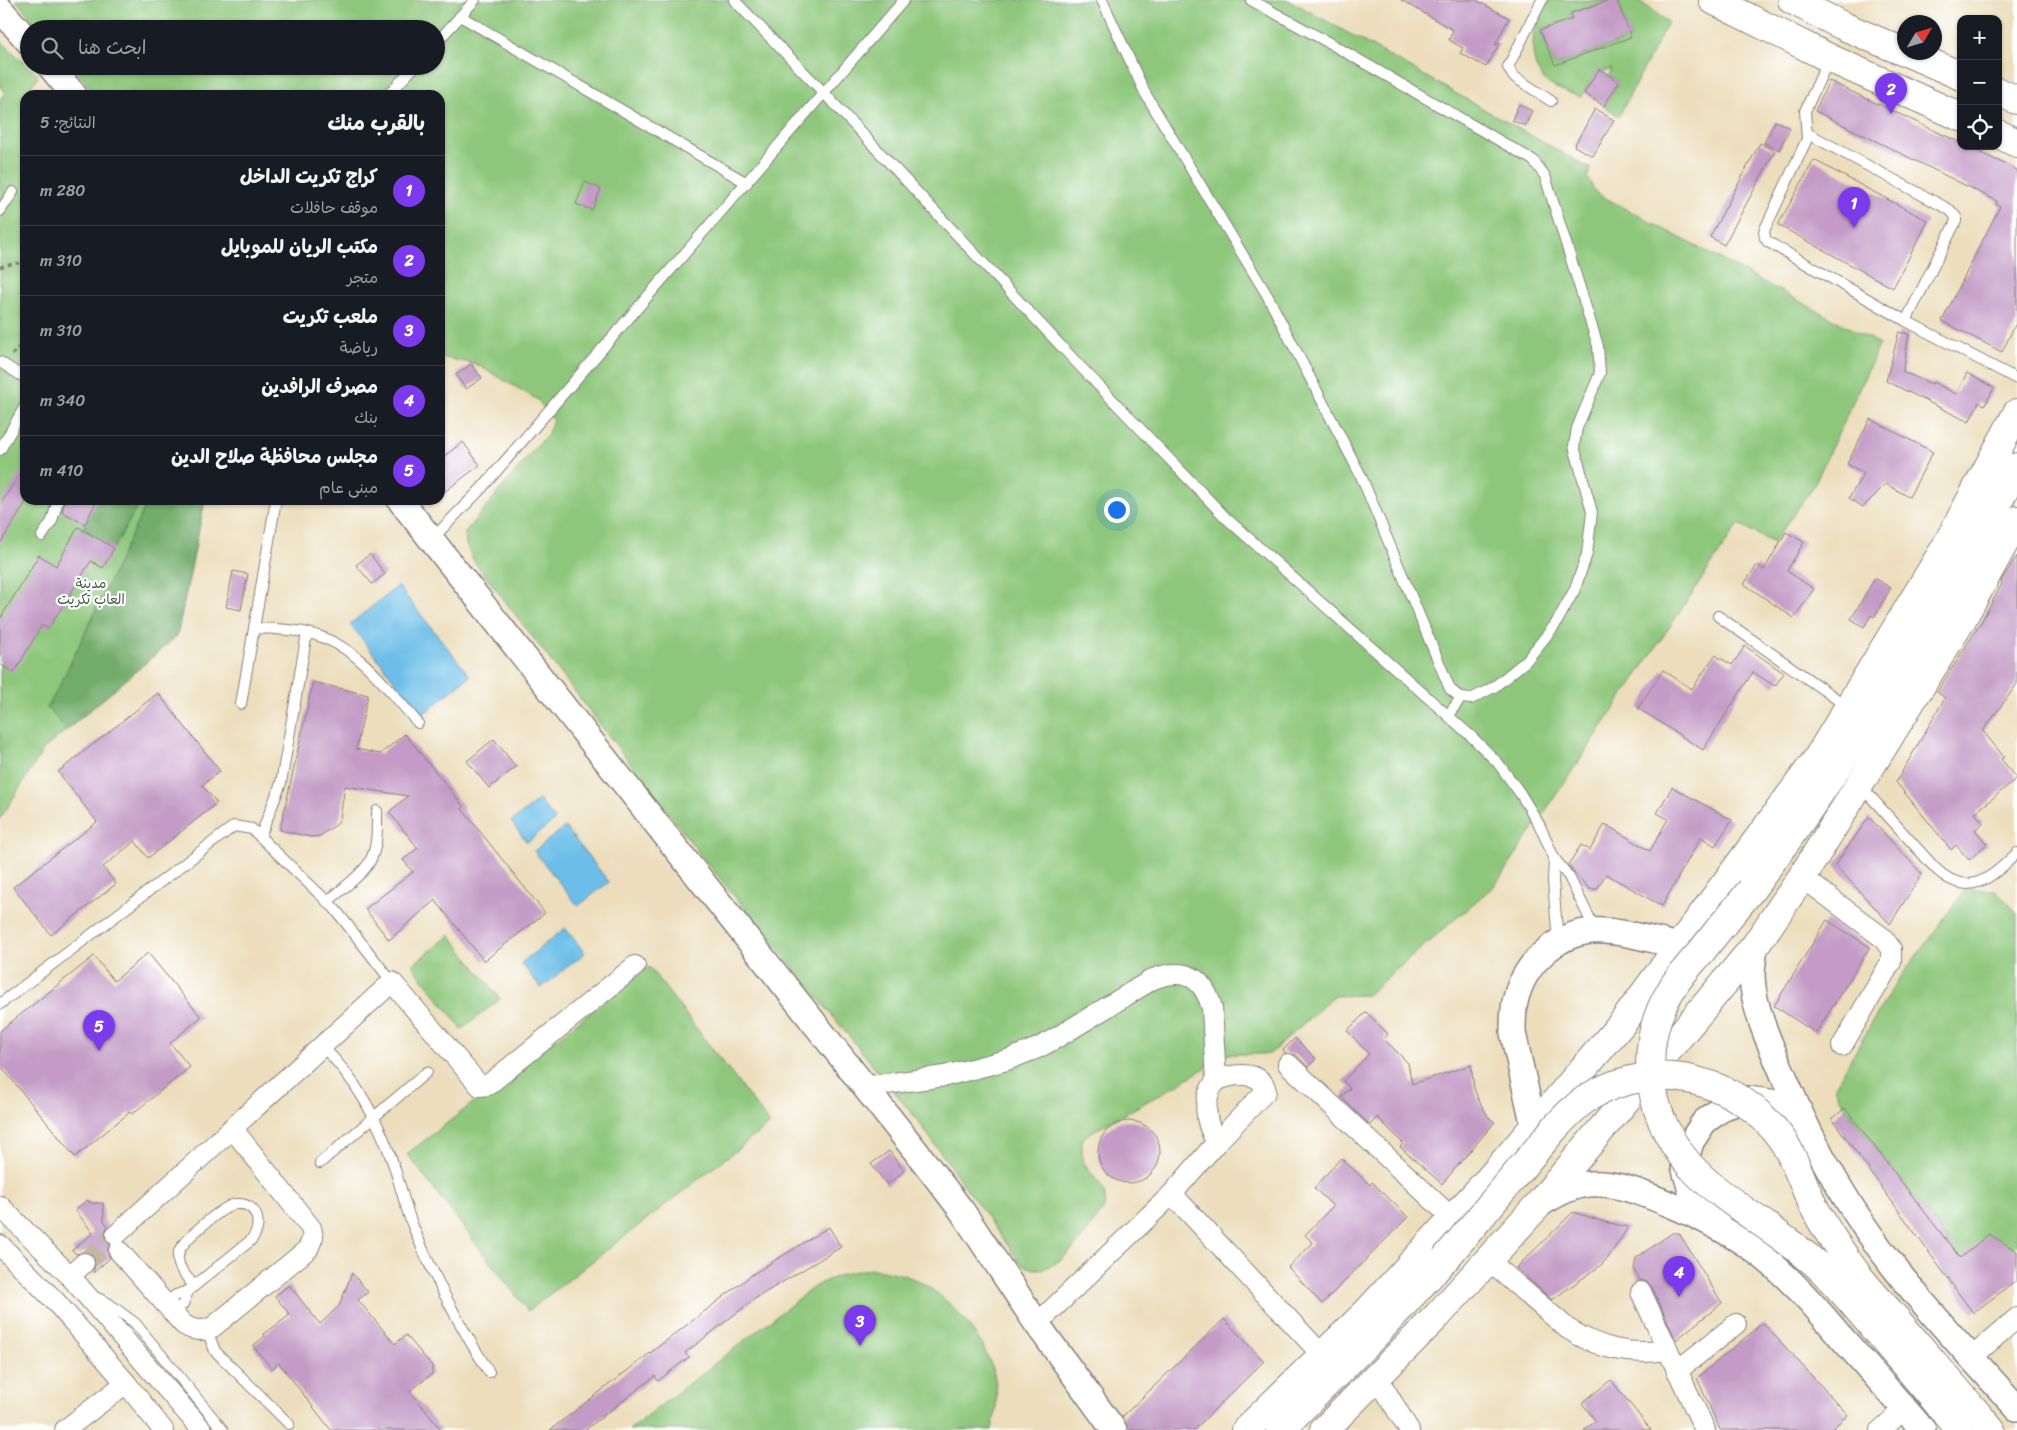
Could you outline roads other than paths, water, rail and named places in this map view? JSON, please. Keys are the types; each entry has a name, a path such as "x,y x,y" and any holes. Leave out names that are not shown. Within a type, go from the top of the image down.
{"main road":[{"path":"1713,0 1830,58 1957,115"},
{"path":"1792,0 1897,48"},
{"path":"1924,60 1957,74"},
{"path":"2002,94 2017,100"},
{"path":"2002,136 2017,143"},
{"path":"1246,1430 1368,1311 1534,1127 1624,1021 1817,759 1945,548 2017,413"},
{"path":"1971,1425 1816,1265 1788,1241 1697,1173 1673,1144 1657,1110 1652,1091 1650,1060 1651,1042 1662,1007 1681,975 1751,890 1795,831 1902,666 1967,559 2017,466"},
{"path":"1324,1430 1377,1377 1538,1205 1755,946 1802,877 1960,623 2017,520"},
{"path":"1280,1430 1375,1336 1445,1259 1569,1112 1589,1097 1610,1086 1634,1079 1662,1076 1691,1078 1718,1087 1743,1100 1765,1119 1783,1142 1832,1239 1971,1425"}],"street":[{"path":"0,9 20,32"},
{"path":"57,75 70,90"},
{"path":"404,505 962,1211 1037,1324 1114,1430"},
{"path":"1802,877 1883,938 1891,949 1891,962 1842,1046"},
{"path":"1534,1127 1513,1033 1513,1017 1515,1002 1527,974 1541,956 1558,942 1577,934 1596,931 1614,932 1680,946"},
{"path":"1755,946 1752,976 1758,1008 1773,1051 1796,1106 1820,1153"},
{"path":"232,1128 309,1224 313,1237 308,1250 214,1328 195,1330 188,1328 169,1308 117,1243 232,1128 392,982 480,1086 488,1085 636,966"},
{"path":"864,1086 945,1076 1007,1060 1038,1048 1058,1037 1153,979 1165,974 1180,973 1194,978 1204,988 1209,998 1213,1016 1216,1082"},
{"path":"1288,1064 1452,1219"},
{"path":"1037,1324 1172,1194 1217,1142 1266,1092 1266,1088 1259,1080 1251,1076 1237,1075 1216,1082 1209,1091 1206,1114 1210,1129 1217,1142"},
{"path":"1923,1430 1807,1298 1782,1273 1694,1198 1684,1166 1690,1142 1704,1122 1724,1107 1748,1099 1777,1103 1798,1121 1820,1153 1864,1226 1896,1270 2017,1408"},
{"path":"1538,1205 1561,1192 1589,1184 1609,1184 1652,1197 1694,1215 1725,1231 1755,1250"},
{"path":"1172,1194 1322,1356"},
{"path":"0,1206 77,1270 87,1295 202,1430"},
{"path":"2,1250 55,1301 126,1383 163,1430"},
{"path":"1488,1260 1568,1329 1598,1346 1624,1352 1650,1353 1667,1350"},
{"path":"1641,1292 1705,1430"},
{"path":"1972,1357 2017,1318"},
{"path":"1677,1371 1736,1324"},
{"path":"1377,1377 1409,1430"},
{"path":"65,1430 126,1383"},
{"path":"1881,1430 1904,1409"}],"lane":[{"path":"445,33 475,0"},
{"path":"734,0 1226,518 1448,715 1498,763 1520,792 1539,824 1554,858 1568,877 1596,931"},
{"path":"432,540 481,489 904,0"},
{"path":"1102,0 1145,93 1267,295 1361,476 1450,689 1462,698 1471,699 1482,695 1526,661 1555,625 1575,589 1587,554 1592,512 1574,446 1574,437 1600,373 1598,346 1545,176 1533,160 1342,50 1250,0"},
{"path":"1542,0 1508,67 1513,76 1551,101"},
{"path":"460,16 747,183"},
{"path":"1830,58 1805,111 1807,139 1764,231 1765,238 1768,242 1906,321 2017,379"},
{"path":"393,90 407,75"},
{"path":"1807,133 1950,210 1956,217 1956,221 1906,321"},
{"path":"0,211 14,192"},
{"path":"0,362 20,375"},
{"path":"0,450 20,415"},
{"path":"42,536 52,521 57,505"},
{"path":"241,704 275,505"},
{"path":"1718,616 1849,708"},
{"path":"254,628 307,632 332,640 355,654 418,723"},
{"path":"260,837 281,783 307,632"},
{"path":"1448,715 1462,698"},
{"path":"1859,784 1935,868 1955,882 1966,884 1978,883 1989,878 2017,853"},
{"path":"327,902 370,862 377,840 377,811"},
{"path":"0,1004 234,826 252,829 327,902 392,982"},
{"path":"1554,858 1553,882 1558,942"},
{"path":"322,1046 353,1081 374,1117 424,1254 454,1314 489,1372"},
{"path":"320,1163 427,1072"},
{"path":"169,1308 176,1295 192,1289 254,1237 258,1221 256,1215 249,1207 238,1203 227,1206 182,1246 178,1255 179,1265 192,1289"},
{"path":"87,1295 108,1302 135,1323 223,1430"},
{"path":"207,1330 215,1352 289,1424"}],"water":[{"path":"398,586 470,676 422,715 350,624"},
{"path":"539,800 555,820 527,842 511,822"},
{"path":"565,827 609,882 578,906 534,851"},
{"path":"565,928 585,953 541,988 521,963"}],"tunnel":[{"path":"84,1263 116,1235"}],"place":[{"name":"مكتب الريان للموبايل","path":"1891,114"},
{"name":"كراج تكريت الداخل","path":"1854,228"},
{"name":"مجلس محافظة صلاح الدين","path":"99,1051"},
{"name":"مصرف الرافدين","path":"1679,1297"},
{"name":"ملعب تكريت","path":"860,1346"}],"park label":[{"name":"مدينة العاب تكريت","path":"91,592"}]}
